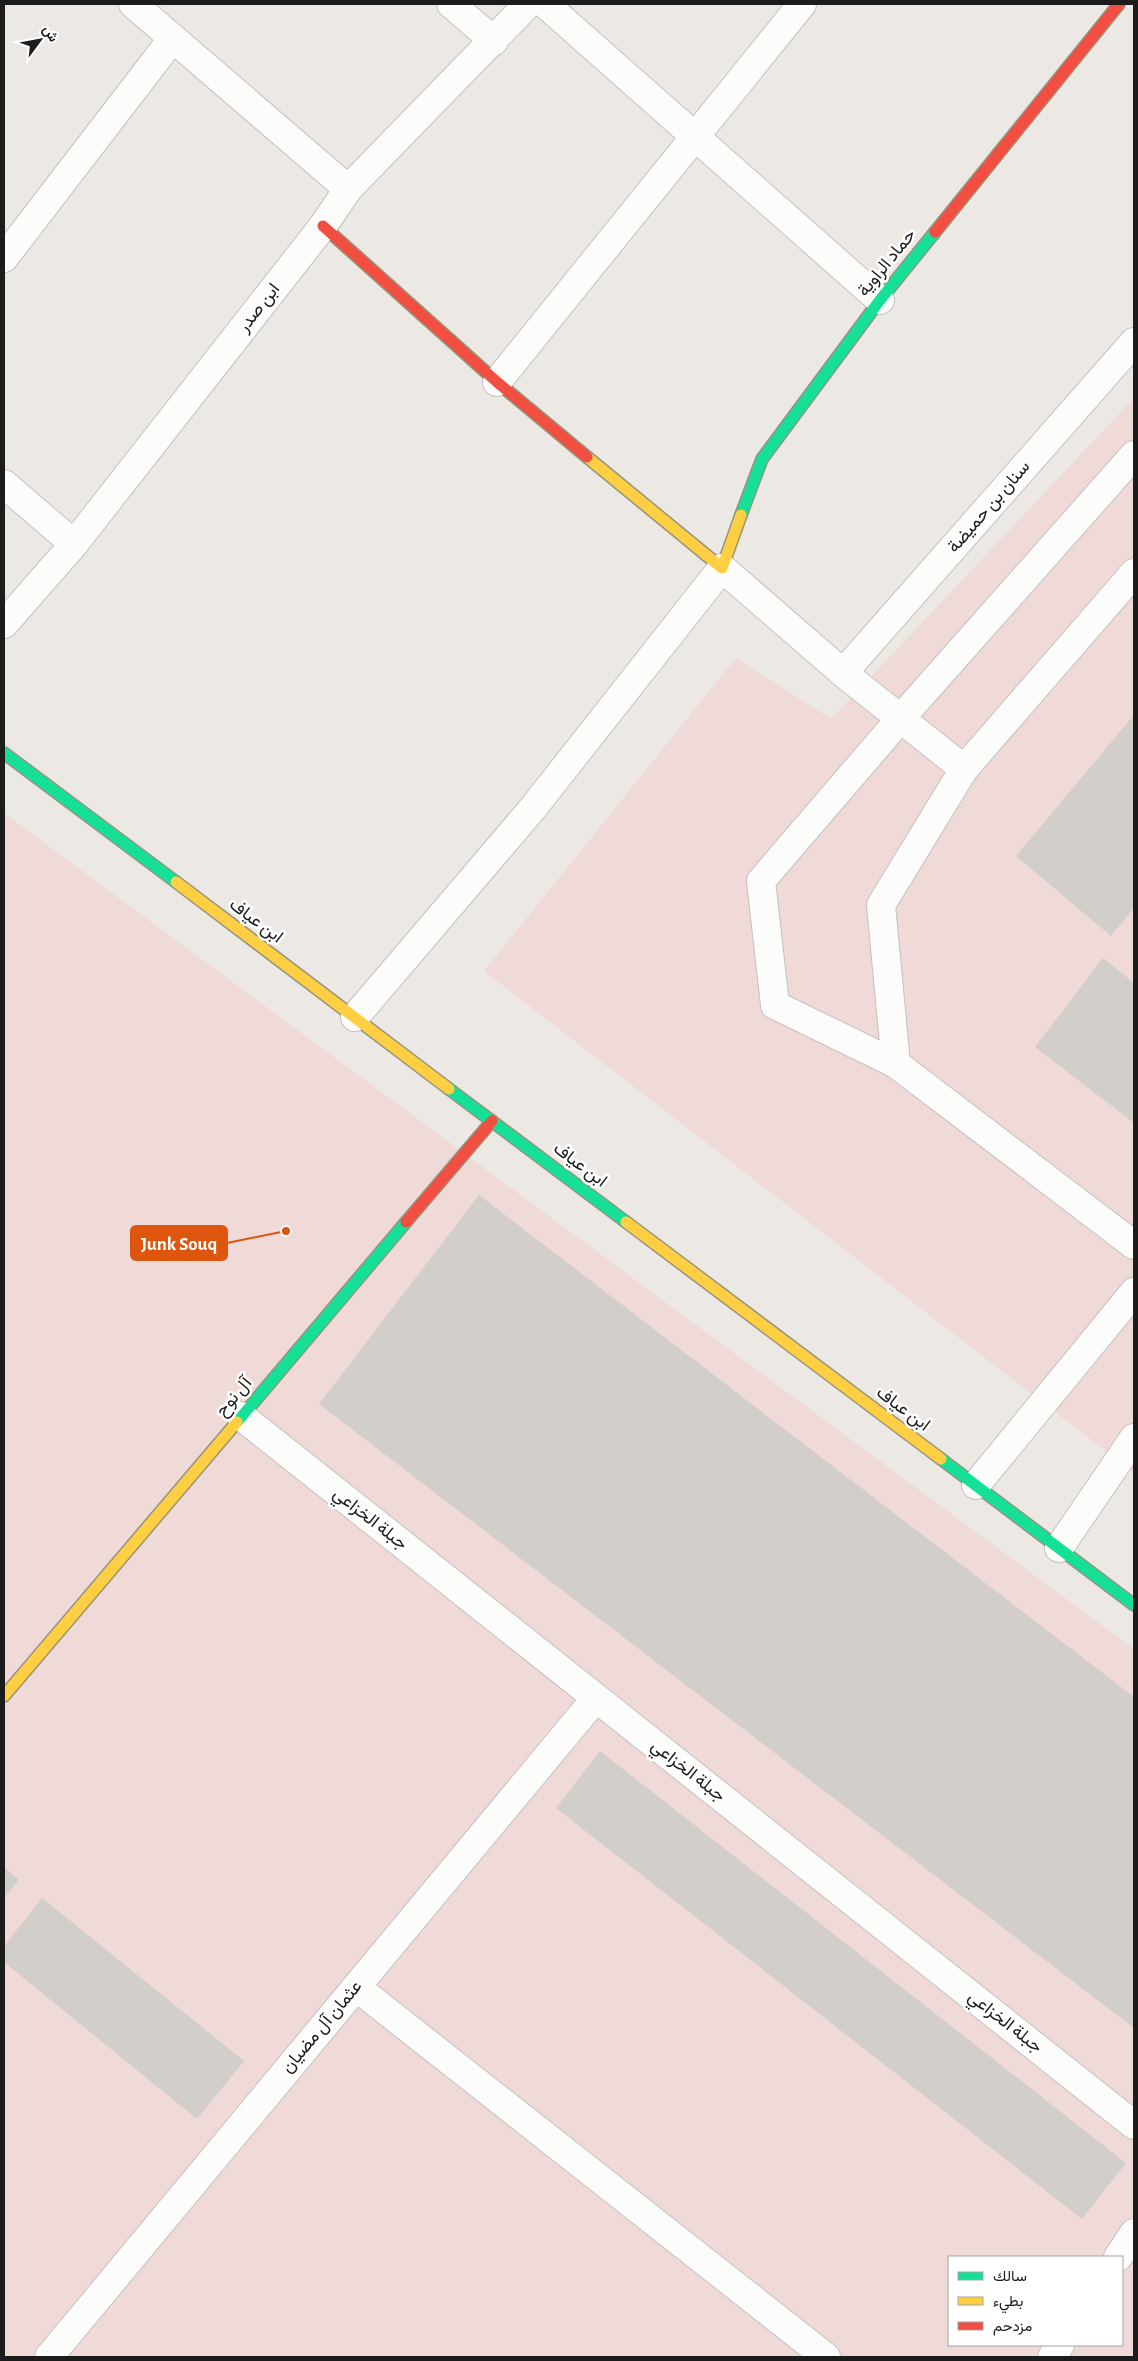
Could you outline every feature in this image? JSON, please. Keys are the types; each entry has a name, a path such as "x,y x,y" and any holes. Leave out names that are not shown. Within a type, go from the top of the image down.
{"street":[{"path":"133,4 348,188"},
{"path":"452,4 494,41"},
{"name":"ابن صدر","path":"4,624 74,544 323,226 348,188 494,41 528,4"},
{"path":"546,4 880,300"},
{"path":"497,382 802,4"},
{"name":"حماد الراوية","path":"722,568 762,459 880,300 1119,4"},
{"path":"4,258 173,38"},
{"path":"323,226 497,382 722,568 843,673 964,769"},
{"name":"سنان بن حميضة","path":"843,673 1134,342"},
{"path":"1134,455 900,719 761,881 775,1005 896,1064 1134,1245"},
{"path":"4,484 74,544"},
{"path":"355,1017 533,808 722,568"},
{"path":"896,1064 881,905 964,769 1134,572"},
{"name":"ابن عياف","path":"4,753 1134,1605"},
{"name":"آل نوح","path":"4,1696 492,1120"},
{"path":"976,1485 1134,1292"},
{"name":"جبلة الخزاعي","path":"241,1416 1134,2125"},
{"path":"1058,1548 1134,1438"},
{"name":"عثمان آل مضيان","path":"50,2357 596,1698"},
{"path":"356,1987 826,2357"},
{"path":"1119,2256 1134,2233"},
{"path":"1052,2357 1059,2346"}],"shaded area":[{"path":"1134,398 1134,1473 484,971 736,658 831,719"},
{"path":"4,813 1134,1649 1134,2357 4,2357"}],"building":[{"path":"1134,715 1134,908 1111,936 1016,856"},
{"path":"1103,958 1134,983 1134,1123 1035,1047"},
{"path":"479,1195 1134,1697 1134,2028 319,1404"},
{"path":"600,1751 1126,2163 1082,2219 556,1808"},
{"path":"4,1867 19,1880 4,1898"},
{"path":"42,1898 244,2061 197,2119 4,1962 4,1946"}],"traffic: fast":[{"path":"741,515 762,459 880,300 935,232"},
{"path":"4,753 176,882"},
{"path":"449,1089 626,1222"},
{"path":"237,1422 406,1222"},
{"path":"941,1459 1134,1605"}],"traffic: slow":[{"path":"587,457 722,568 741,515"},
{"path":"176,882 449,1089"},
{"path":"626,1222 941,1459"},
{"path":"4,1696 237,1422"}],"traffic: jam":[{"path":"935,232 1119,4"},
{"path":"323,226 497,382 587,457"},
{"path":"406,1222 492,1121"}],"place":[{"name":"Junk Souq","path":"286,1231"}]}
